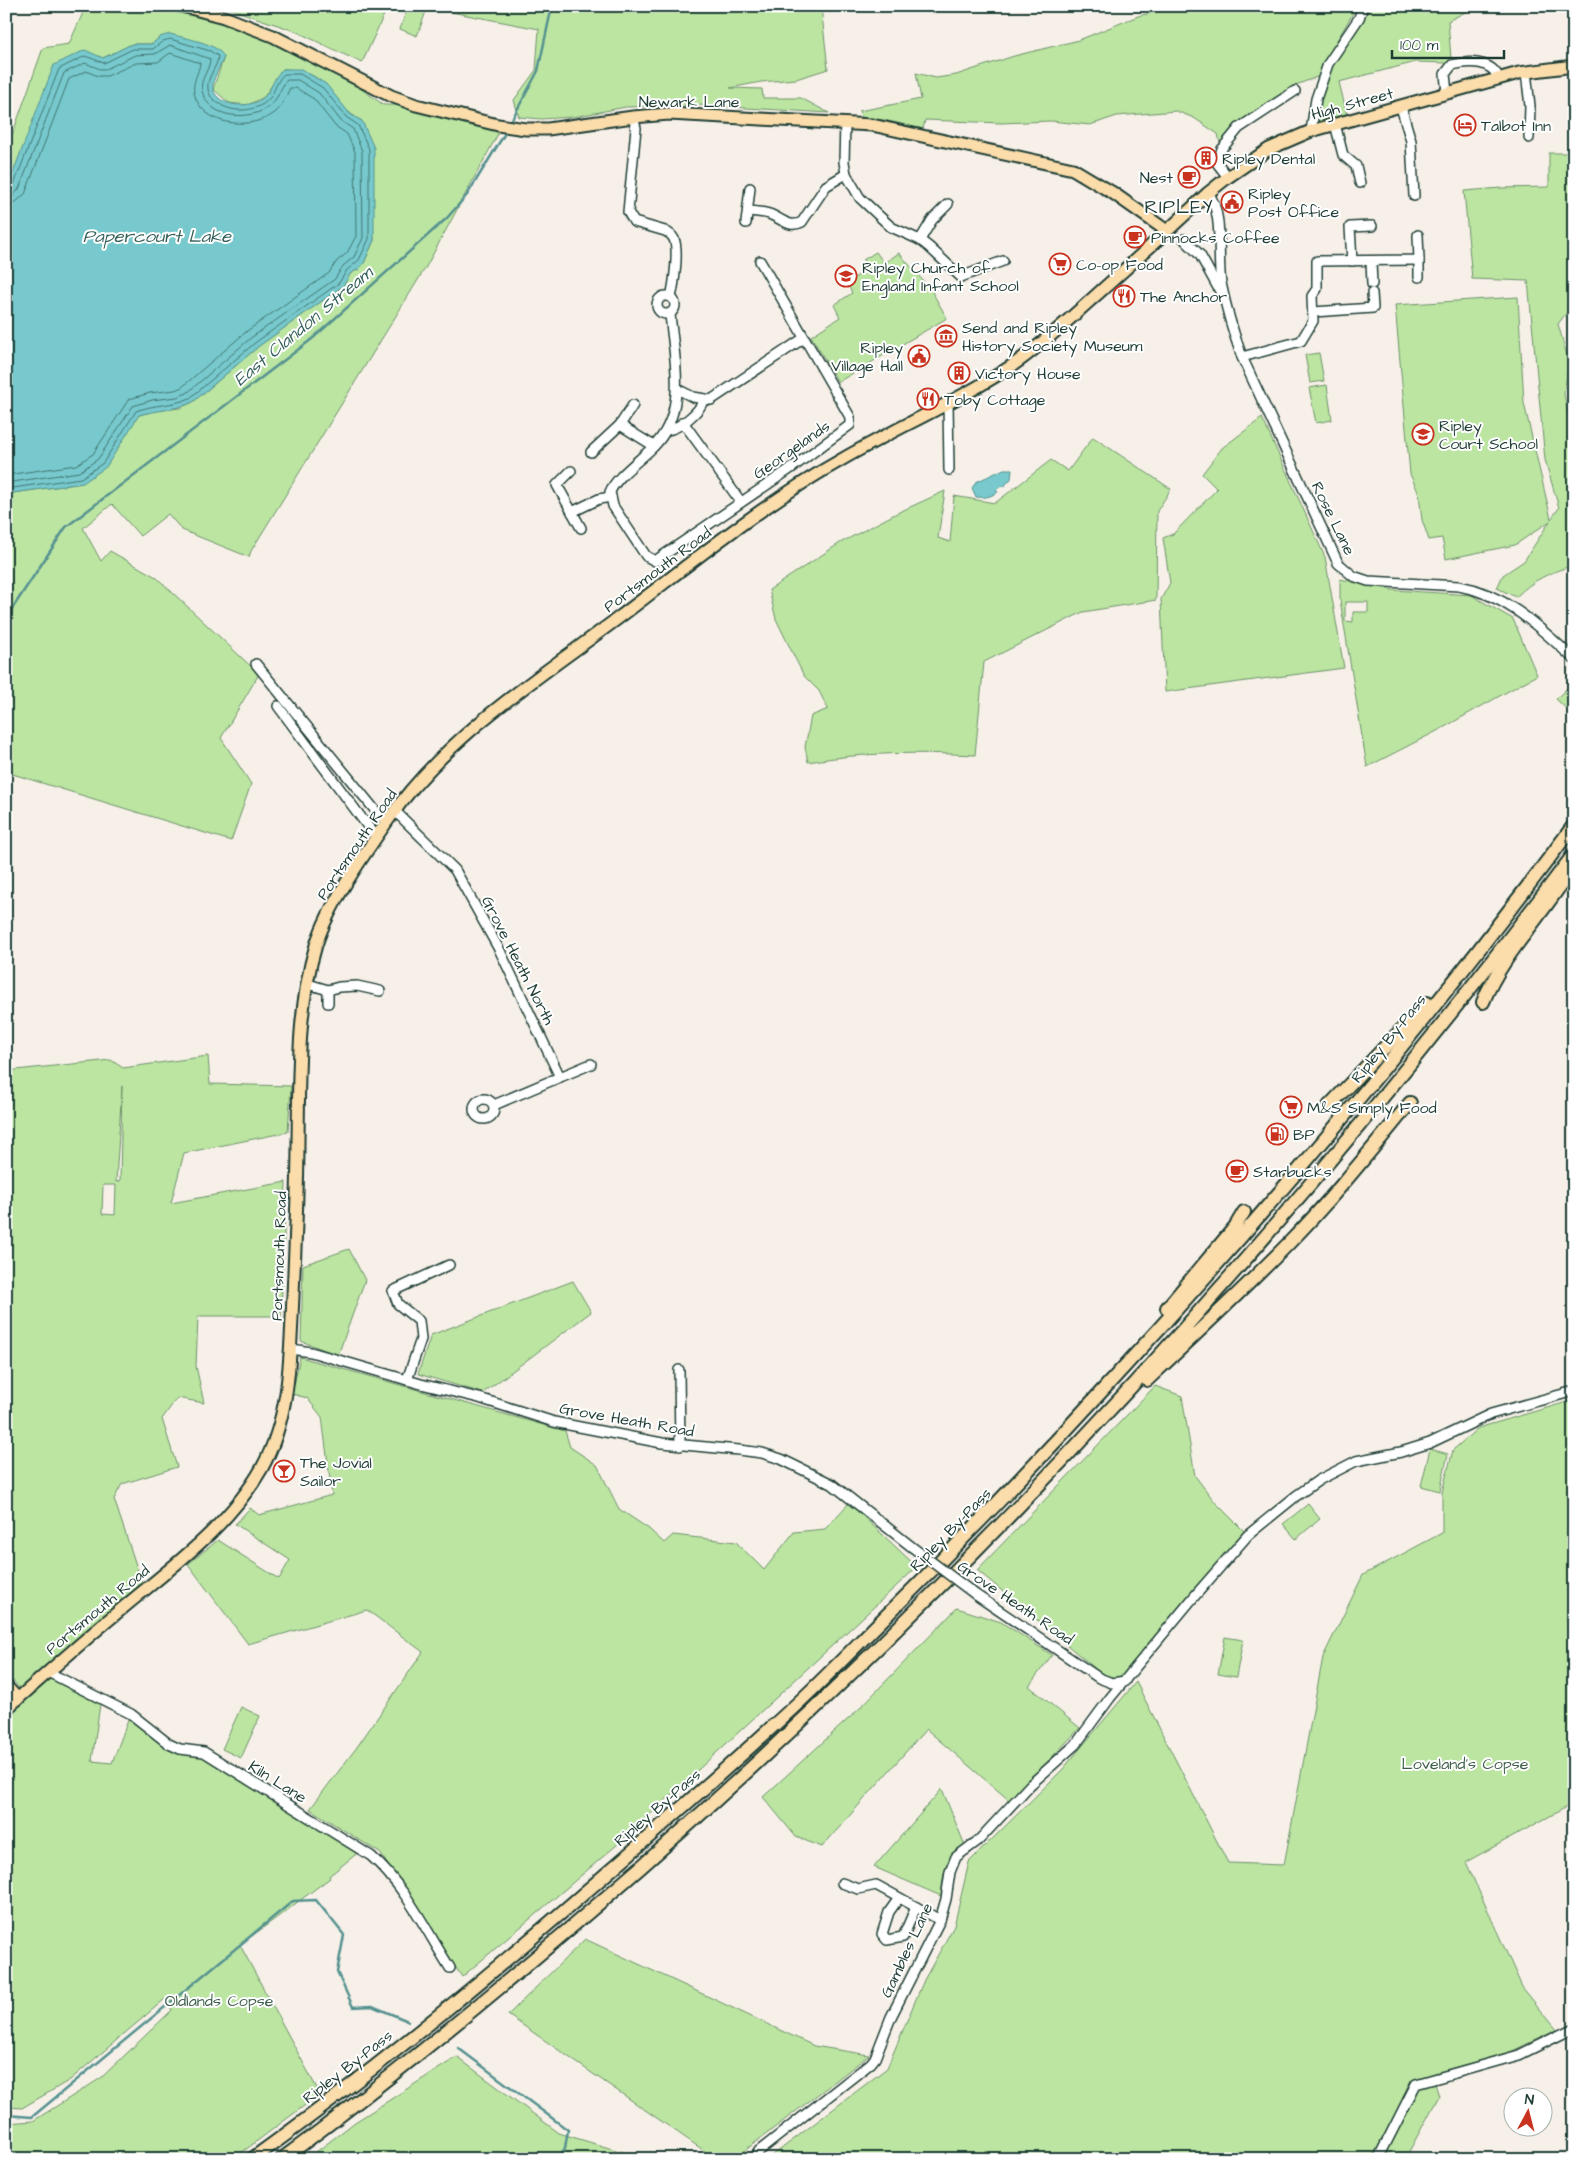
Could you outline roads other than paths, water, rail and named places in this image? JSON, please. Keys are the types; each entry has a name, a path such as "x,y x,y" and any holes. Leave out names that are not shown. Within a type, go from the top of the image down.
{"highway":[{"name":"Ripley By-Pass","path":"252,2159 487,1976 691,1800 800,1702 922,1580 1052,1446 1224,1259 1330,1136 1518,901 1574,825"},
{"name":"Ripley By-Pass","path":"282,2159 500,1987 695,1819 812,1713 1002,1525 1238,1269 1344,1145 1440,1027 1574,854"},
{"path":"1483,1002 1495,977 1574,865"},
{"path":"1329,1106 1395,1039 1518,901"},
{"path":"1063,1460 1233,1299 1289,1242 1342,1185 1410,1103"},
{"path":"1052,1446 1216,1250 1244,1212"}],"main road":[{"name":"Newark Lane","path":"183,6 224,17 273,36 391,96 416,105 498,125 516,128 559,128 633,117 688,114 872,125 1073,169 1113,193 1167,231"},
{"name":"High Street","path":"1167,231 1208,193 1268,149 1311,131 1526,72 1574,66"},
{"name":"Portsmouth Road","path":"6,1709 206,1537 244,1496 260,1471 281,1422 288,1384 297,1219 299,1062 308,984 317,943 328,917 377,836 395,811 444,756 485,719 678,573 818,474 1006,369 1036,348 1167,231"},
{"path":"6,1686 18,1699"}],"street":[{"path":"1311,131 1316,99 1328,64 1359,18 1363,6"},
{"path":"1447,93 1445,74 1452,65 1473,63 1485,65 1495,70 1499,79"},
{"path":"1526,72 1530,106 1529,138"},
{"path":"1228,177 1216,163 1224,147 1239,128 1295,90"},
{"path":"1401,107 1410,141 1414,196"},
{"path":"633,117 636,128 628,212 634,222 665,231 675,241 671,297 676,304 674,311 670,314 661,313 657,304 663,296 671,297"},
{"path":"845,123 844,155 846,174 860,198 891,227 920,240 961,278 1003,261"},
{"path":"1335,124 1343,154 1356,166 1360,183"},
{"path":"749,212 792,225 802,222 826,186 846,174"},
{"path":"746,223 749,212 750,188"},
{"name":"Rose Lane","path":"1208,193 1215,207 1224,297 1242,356 1327,543 1338,563 1353,576 1368,581 1460,586 1472,588 1495,597 1523,614 1574,659"},
{"path":"920,240 932,220 948,204"},
{"path":"1352,261 1350,227 1372,226"},
{"path":"1418,235 1419,277"},
{"name":"Rose Lane","path":"1184,239 1200,255 1224,297"},
{"path":"1200,255 1218,252"},
{"path":"1242,356 1301,341 1313,321 1312,296 1317,289 1317,262 1418,260"},
{"name":"Georgelands","path":"611,498 613,506 646,556 650,560 657,560 848,428 850,417 760,261"},
{"path":"1313,312 1373,308 1371,261"},
{"path":"572,512 599,500 611,498 614,486 654,446 667,430 676,401 677,389 670,314"},
{"path":"677,389 703,400 711,400 804,338"},
{"path":"667,430 675,428 701,408 703,400"},
{"path":"948,402 949,470"},
{"path":"591,452 620,425 633,404"},
{"path":"683,422 741,502"},
{"path":"620,425 654,446"},
{"path":"571,471 557,484 581,528"},
{"path":"256,664 379,815 387,822"},
{"path":"278,706 363,821 377,836"},
{"name":"Grove Heath North","path":"395,811 455,870 500,951 560,1077"},
{"path":"308,984 328,990 357,986 380,991"},
{"path":"328,990 328,1003"},
{"path":"494,1105 591,1064"},
{"path":"407,1380 421,1339 419,1321 398,1304 394,1291 449,1265"},
{"name":"Grove Heath Road","path":"291,1349 311,1352 407,1380 479,1398 554,1422 680,1446 762,1453 796,1465 832,1484 976,1595 1099,1678 1112,1682 1125,1681"},
{"path":"679,1370 680,1446"},
{"path":"1125,1681 1234,1548 1296,1496 1319,1480 1356,1462 1402,1452 1430,1443 1491,1414 1574,1391"},
{"name":"Kiln Lane","path":"48,1672 131,1714 169,1744 180,1749 204,1752 371,1856 382,1866 408,1901 450,1968"},
{"path":"1099,1678 1106,1687 1110,1698"},
{"name":"Gambles Lane","path":"754,2159 759,2151 865,2069 875,2058 891,2017 940,1920 946,1899 950,1872 956,1857 979,1840 1030,1785 1076,1744 1125,1681"},
{"path":"842,1883 858,1889 876,1885 940,1920"},
{"path":"899,1898 889,1912 882,1934 887,1940 903,1937 916,1907"},
{"path":"1378,2159 1416,2084 1519,2055 1574,2028"}],"water":[{"name":"Papercourt Lake","path":"170,34 200,42 221,52 224,57 215,77 213,89 221,100 228,103 244,105 259,101 267,94 283,69 301,69 326,84 350,114 362,121 374,148 374,240 364,263 359,269 351,273 343,286 259,346 193,402 180,407 139,415 106,467 83,483 6,494 6,191 54,65 85,50 103,58 132,44 152,44 160,37"},
{"path":"1004,469 1012,469 1011,479 1003,487 1001,486 996,490 998,492 987,497 976,497 972,488 976,482"}],"waterway":[{"name":"East Clandon Stream","path":"510,123 538,71 552,6"},
{"name":"East Clandon Stream","path":"6,618 66,527 312,339 447,218 467,195 507,130"},
{"name":"East Clandon Stream","path":"6,2115 32,2117 293,1901 316,1900 344,1935 337,1972 353,2007 372,2006 408,2021"},
{"name":"East Clandon Stream","path":"458,2048 568,2130 565,2148 558,2159"}],"place":[{"name":"Talbot Inn","path":"1465,125"},
{"name":"Ripley Dental","path":"1206,158"},
{"name":"Nest","path":"1189,177"},
{"name":"Ripley Post Office","path":"1232,202"},
{"name":"Pinnocks Coffee","path":"1135,237"},
{"name":"Co-op Food","path":"1060,264"},
{"name":"Ripley Church of England Infant School","path":"846,276"},
{"name":"The Anchor","path":"1124,296"},
{"name":"Send and Ripley History Society Museum","path":"946,336"},
{"name":"Ripley Village Hall","path":"919,356"},
{"name":"Victory House","path":"959,373"},
{"name":"Toby Cottage","path":"928,399"},
{"name":"Ripley Court School","path":"1423,434"},
{"name":"M&S Simply Food","path":"1291,1107"},
{"name":"BP","path":"1277,1134"},
{"name":"Starbucks","path":"1237,1171"},
{"name":"The Jovial Sailor","path":"284,1471"}],"district":[{"name":"RIPLEY","path":"1179,206"}],"park label":[{"name":"Loveland's Copse","path":"1465,1763"},
{"name":"Oldlands Copse","path":"219,2000"}]}
